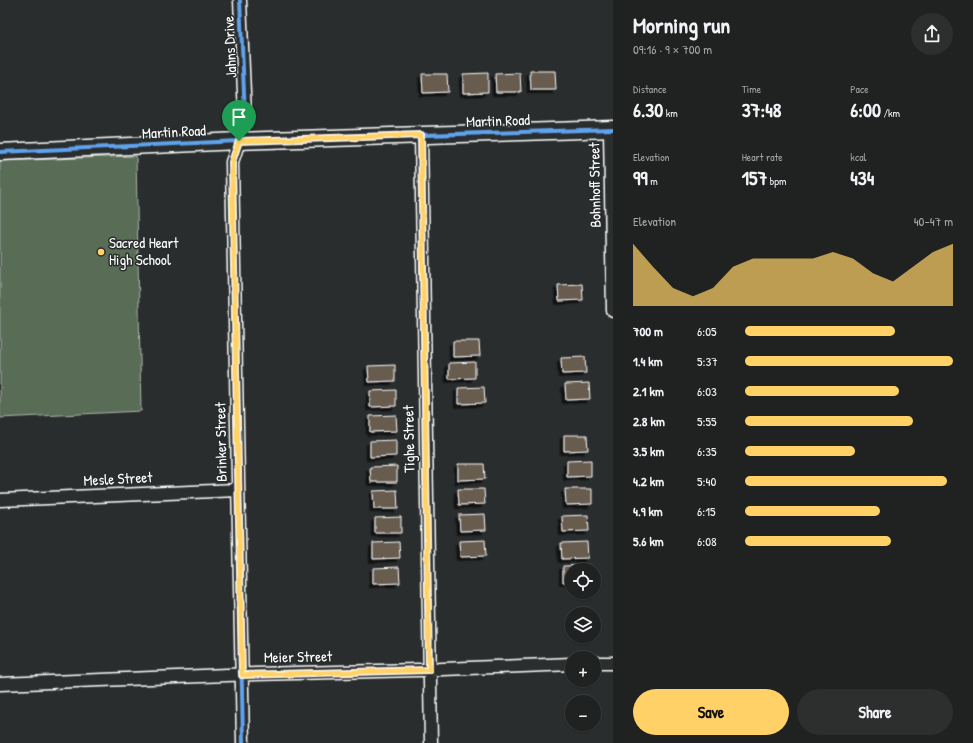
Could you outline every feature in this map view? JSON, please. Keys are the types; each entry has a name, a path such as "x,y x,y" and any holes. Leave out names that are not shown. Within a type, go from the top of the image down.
{"street":[{"name":"Jahns Drive","path":"239,141 245,116 240,0"},
{"name":"Martin Road","path":"4,151 239,141 612,129"},
{"name":"Bohnhoff Street","path":"612,129 613,311"},
{"name":"Tighe Street","path":"421,135 431,743"},
{"name":"Brinker Street","path":"239,141 232,162 243,743"},
{"name":"Mesle Street","path":"0,500 238,490"},
{"path":"601,663 613,663"},
{"name":"Meier Street","path":"0,684 565,664"}],"green space":[{"path":"136,156 141,411 0,418 0,161"}],"building":[{"path":"530,71 555,71 556,90 531,90"},
{"path":"488,73 488,92 463,93 463,74"},
{"path":"520,73 521,92 496,92 495,74"},
{"path":"422,74 447,74 448,92 423,93"},
{"path":"582,284 583,300 559,301 558,285"},
{"path":"453,341 479,341 480,356 453,357"},
{"path":"585,357 586,373 562,374 561,358"},
{"path":"475,362 475,378 449,379 449,363"},
{"path":"395,365 395,381 369,382 368,366"},
{"path":"589,383 590,399 566,400 565,384"},
{"path":"484,387 485,403 458,404 458,388"},
{"path":"396,390 396,406 370,407 370,391"},
{"path":"396,415 397,431 370,432 370,416"},
{"path":"564,435 587,435 588,450 564,451"},
{"path":"396,440 396,456 370,457 370,441"},
{"path":"591,460 591,476 567,477 567,461"},
{"path":"458,464 484,464 485,479 458,480"},
{"path":"397,466 397,482 371,482 370,467"},
{"path":"458,489 484,489 485,504 459,505"},
{"path":"565,489 592,489 592,504 566,505"},
{"path":"397,490 398,509 374,509 373,491"},
{"path":"485,514 486,530 460,531 459,515"},
{"path":"588,515 589,531 563,532 562,516"},
{"path":"401,517 401,533 375,533 375,518"},
{"path":"485,540 486,556 460,557 459,541"},
{"path":"399,542 400,558 373,559 373,543"},
{"path":"587,542 588,558 562,559 561,543"},
{"path":"563,566 565,566 565,582 563,582"},
{"path":"399,567 400,583 373,584 373,568"}],"cycle path":[{"path":"240,0 245,116 232,162 243,743"},
{"path":"0,152 239,141 613,129"}],"place":[{"name":"Sacred Heart High School","path":"101,252"}],"route":[{"path":"421,135 429,670 242,675 232,162 239,141 421,135"}]}
